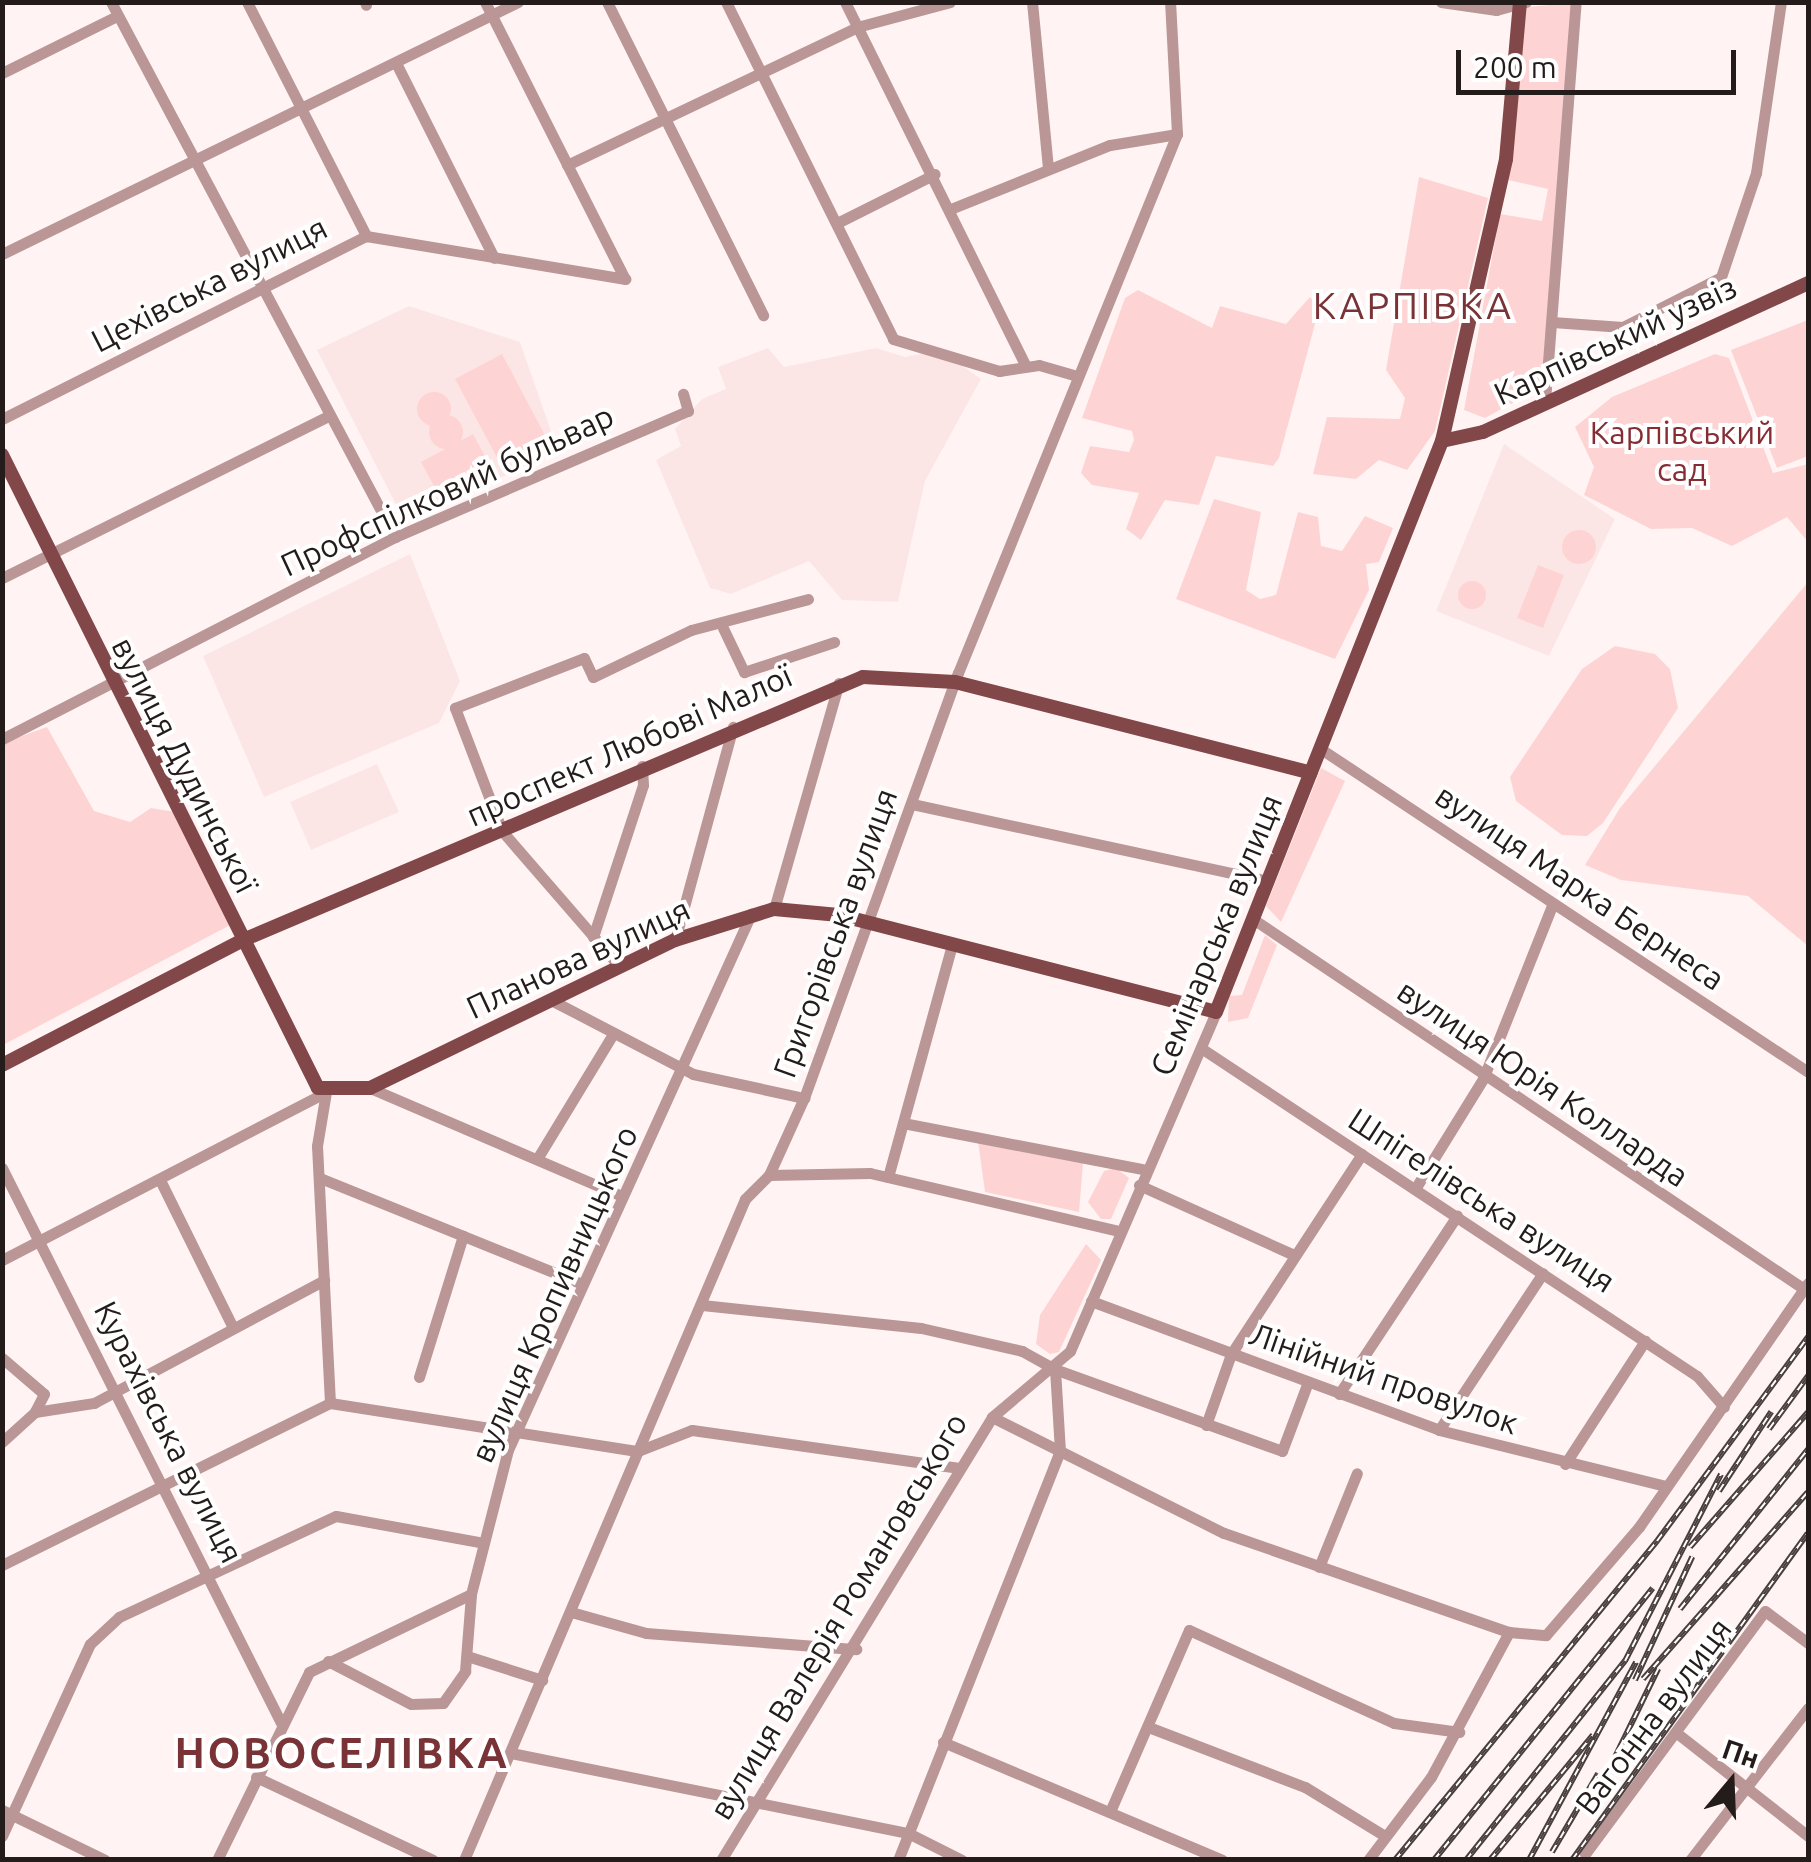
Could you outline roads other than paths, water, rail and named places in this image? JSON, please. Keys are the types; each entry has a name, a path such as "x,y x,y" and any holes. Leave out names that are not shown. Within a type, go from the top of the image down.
{"main road":[{"name":"Семінарська вулиця","path":"1216,1012 1442,441 1506,160 1522,3"},
{"name":"Карпівський узвіз","path":"1442,441 1545,401 1808,283"},
{"name":"вулиця Дудинської","path":"2,455 304,1073 326,1092"},
{"name":"проспект Любові Малої","path":"2,1065 242,940 839,683 887,674 955,682 1311,773"},
{"name":"Планова вулиця","path":"326,1092 370,1088 675,940 774,909 868,926 1216,1012"}],"street":[{"path":"111,2 395,537"},
{"path":"247,2 366,236"},
{"path":"484,2 567,166 857,28 950,2"},
{"path":"2,254 518,2"},
{"path":"607,2 764,315"},
{"path":"726,2 894,339 999,371 1025,364 1075,375"},
{"path":"845,2 953,208 1025,364"},
{"path":"1032,2 1048,166"},
{"name":"Григорівська вулиця","path":"464,1860 746,1199 770,1175 804,1098 955,682 1075,375 1104,325 1177,134 1170,2"},
{"path":"1441,2 1522,3"},
{"path":"1545,401 1576,2"},
{"path":"1552,322 1623,327 1722,277 1756,173 1781,2"},
{"path":"2,74 117,16"},
{"path":"396,63 494,258"},
{"path":"953,208 1048,166 1177,134"},
{"name":"Цехівська вулиця","path":"2,419 366,236 625,279 567,166"},
{"path":"838,222 935,174"},
{"name":"Профспілковий бульвар","path":"2,740 114,686 395,537 688,411 684,394"},
{"path":"2,578 330,415"},
{"path":"619,966 502,831 455,708 584,658 593,677 691,630 723,628 808,598"},
{"path":"723,628 744,672 834,642"},
{"path":"774,909 839,683"},
{"path":"675,940 732,727"},
{"name":"вулиця Марка Бернеса","path":"1321,748 1808,1072"},
{"path":"593,937 644,786 642,766"},
{"path":"912,804 1268,881"},
{"path":"1415,1189 1482,1079 1554,903"},
{"name":"вулиця Кропивницького","path":"467,1656 472,1594 518,1428 622,1196 688,1068 750,914"},
{"name":"вулиця Юрія Колларда","path":"1253,918 1482,1079 1806,1286"},
{"path":"888,1178 951,949"},
{"path":"552,1000 613,1034 688,1068 804,1098"},
{"name":"Семінарська вулиця","path":"898,1860 1060,1451 1057,1370 1216,1012"},
{"path":"536,1159 613,1034"},
{"name":"Шпігелівська вулиця","path":"1201,1048 1645,1341 1724,1407"},
{"path":"370,1088 622,1196"},
{"path":"326,1092 320,1178 330,1403"},
{"name":"Планова вулиця","path":"2,1260 326,1092"},
{"path":"903,1124 1146,1170"},
{"path":"1206,1425 1231,1354 1292,1254 1362,1154"},
{"name":"Курахівська вулиця","path":"2,1168 211,1575 282,1723"},
{"path":"770,1175 888,1178 1120,1231"},
{"path":"320,1178 582,1284"},
{"path":"160,1180 233,1328"},
{"path":"1140,1184 1292,1254"},
{"path":"1338,1394 1457,1216"},
{"path":"418,1376 463,1236"},
{"path":"1439,1430 1543,1273"},
{"path":"35,1412 116,1390 324,1280"},
{"path":"992,1417 1224,1532 1509,1632 1546,1635 1666,1486 1806,1286"},
{"name":"Лінійний провулок","path":"1090,1301 1439,1430 1666,1486"},
{"path":"702,1305 921,1328 1022,1351 1057,1370 1282,1451 1308,1382"},
{"path":"1565,1464 1645,1341"},
{"path":"2,1358 44,1394 35,1412 2,1442"},
{"name":"вулиця Валерія Романовського","path":"722,1860 856,1649 992,1417 1057,1370"},
{"path":"2,1566 330,1403 518,1428 638,1452 692,1430 959,1468"},
{"path":"1318,1567 1358,1473"},
{"path":"2,1836 7,1813 101,1630 336,1516 484,1543"},
{"path":"217,1860 309,1672 472,1594"},
{"name":"Вагонна вулиця","path":"1584,1854 1678,1734 1765,1611 1808,1643"},
{"path":"571,1612 646,1633 856,1649"},
{"path":"1112,1807 1151,1728 1189,1630 1394,1723 1459,1732"},
{"path":"1368,1860 1459,1732 1509,1632"},
{"path":"328,1661 411,1704 443,1703 467,1656 542,1680"},
{"path":"1690,1860 1752,1791 1808,1708"},
{"path":"1151,1728 1305,1786 1386,1836"},
{"path":"1678,1734 1808,1836"},
{"path":"943,1742 1112,1807 1222,1860"},
{"path":"510,1753 908,1833 962,1860"},
{"path":"256,1777 433,1860"},
{"path":"7,1813 105,1860"}],"railway":[{"path":"1395,1860 1657,1541 1808,1337"},
{"path":"1769,1429 1808,1376"},
{"path":"1719,1491 1771,1412"},
{"path":"1690,1547 1808,1412"},
{"path":"1680,1609 1808,1449"},
{"path":"1466,1860 1625,1661 1721,1474"},
{"path":"1643,1679 1808,1492"},
{"path":"1572,1860 1808,1533"},
{"path":"1635,1680 1692,1557"},
{"path":"1434,1860 1653,1588"},
{"path":"1529,1860 1636,1662"},
{"path":"1599,1790 1658,1669"},
{"path":"1490,1860 1593,1735"},
{"path":"1552,1852 1598,1774"}],"district":[{"name":"КАРПІВКА","path":"1413,306"},
{"name":"НОВОСЕЛІВКА","path":"342,1753"}],"park label":[{"name":"Карпівський сад","path":"1682,452"}]}
